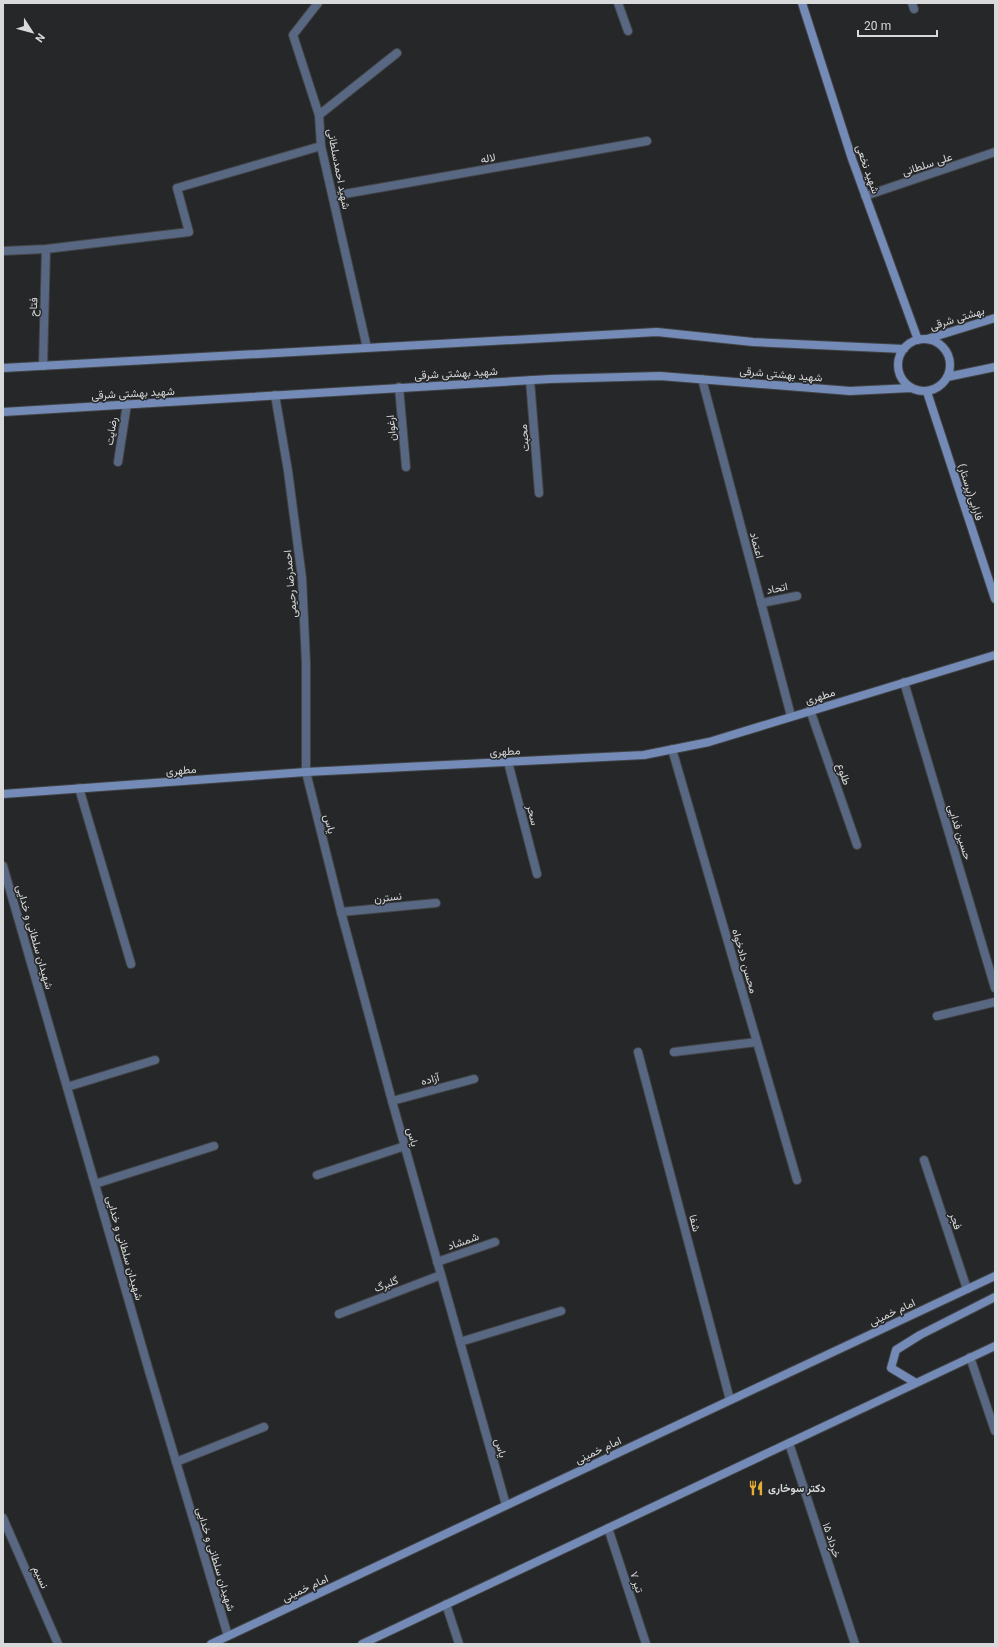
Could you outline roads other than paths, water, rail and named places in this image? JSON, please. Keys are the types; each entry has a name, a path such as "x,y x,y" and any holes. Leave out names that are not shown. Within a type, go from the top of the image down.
{"street":[{"name":"شهید احمدسلطانی","path":"318,3 293,34 319,114 321,146 368,348"},
{"path":"618,3 628,31"},
{"name":"شهید نخعی","path":"802,3 865,196 922,340"},
{"path":"319,114 397,53"},
{"name":"لاله","path":"333,196 647,141"},
{"path":"3,251 46,249 189,232 177,188 321,146"},
{"name":"علی سلطانی","path":"865,196 995,152"},
{"name":"فتاح","path":"43,366 46,249"},
{"name":"بهشتی شرقی","path":"922,340 995,318"},
{"path":"3,368 657,332 753,342 904,349"},
{"path":"922,340 935,341 942,346 950,361 950,369 942,384 927,392 910,388 899,374 898,366 899,357 904,349 910,343 922,340"},
{"path":"947,377 995,367"},
{"name":"شهید بهشتی شرقی","path":"3,412 530,380 660,376 850,391 910,388"},
{"name":"اعتماد","path":"702,379 791,716"},
{"name":"محبت","path":"530,380 539,493"},
{"name":"ارغوان","path":"399,388 406,467"},
{"name":"(پرستار)فارابی","path":"927,392 995,599"},
{"name":"احمدرضا رحیمی","path":"275,395 288,471 302,578 306,664 306,772"},
{"name":"رضایت","path":"118,462 127,404"},
{"name":"اتحاد","path":"761,603 797,596"},
{"name":"مطهری","path":"3,794 306,772 644,754 709,742 810,710 995,655"},
{"name":"حسین فدایی","path":"904,682 995,988"},
{"name":"طلوع","path":"810,710 857,846"},
{"name":"محسن دادخواه","path":"672,749 796,1180"},
{"name":"سحر","path":"508,762 537,874"},
{"name":"یاس","path":"306,772 341,912 392,1101 506,1505"},
{"path":"79,788 131,964"},
{"name":"شهیدان سلطانی و خدایی","path":"3,866 228,1636"},
{"name":"نسترن","path":"341,912 436,903"},
{"path":"937,1016 995,1002"},
{"path":"674,1052 757,1042"},
{"name":"شفا","path":"638,1052 730,1400"},
{"path":"67,1087 155,1060"},
{"name":"آزاده","path":"392,1101 474,1079"},
{"path":"95,1184 214,1146"},
{"path":"317,1175 405,1146"},
{"name":"فجر","path":"924,1160 967,1289"},
{"name":"شمشاد","path":"437,1262 495,1242"},
{"name":"گلبرگ","path":"339,1314 441,1275"},
{"name":"امام خمینی","path":"211,1644 995,1276"},
{"path":"916,1383 892,1368 896,1350 934,1328 995,1297"},
{"path":"460,1342 561,1311"},
{"path":"362,1644 995,1346"},
{"path":"970,1357 995,1431"},
{"path":"176,1462 264,1427"},
{"name":"۱۵ خرداد","path":"789,1442 855,1644"},
{"name":"نسیم","path":"3,1518 58,1644"},
{"name":"۷ تیر","path":"608,1528 646,1644"},
{"path":"446,1604 459,1644"}],"place":[{"name":"دکتر سوخاری","path":"756,1488"}]}
